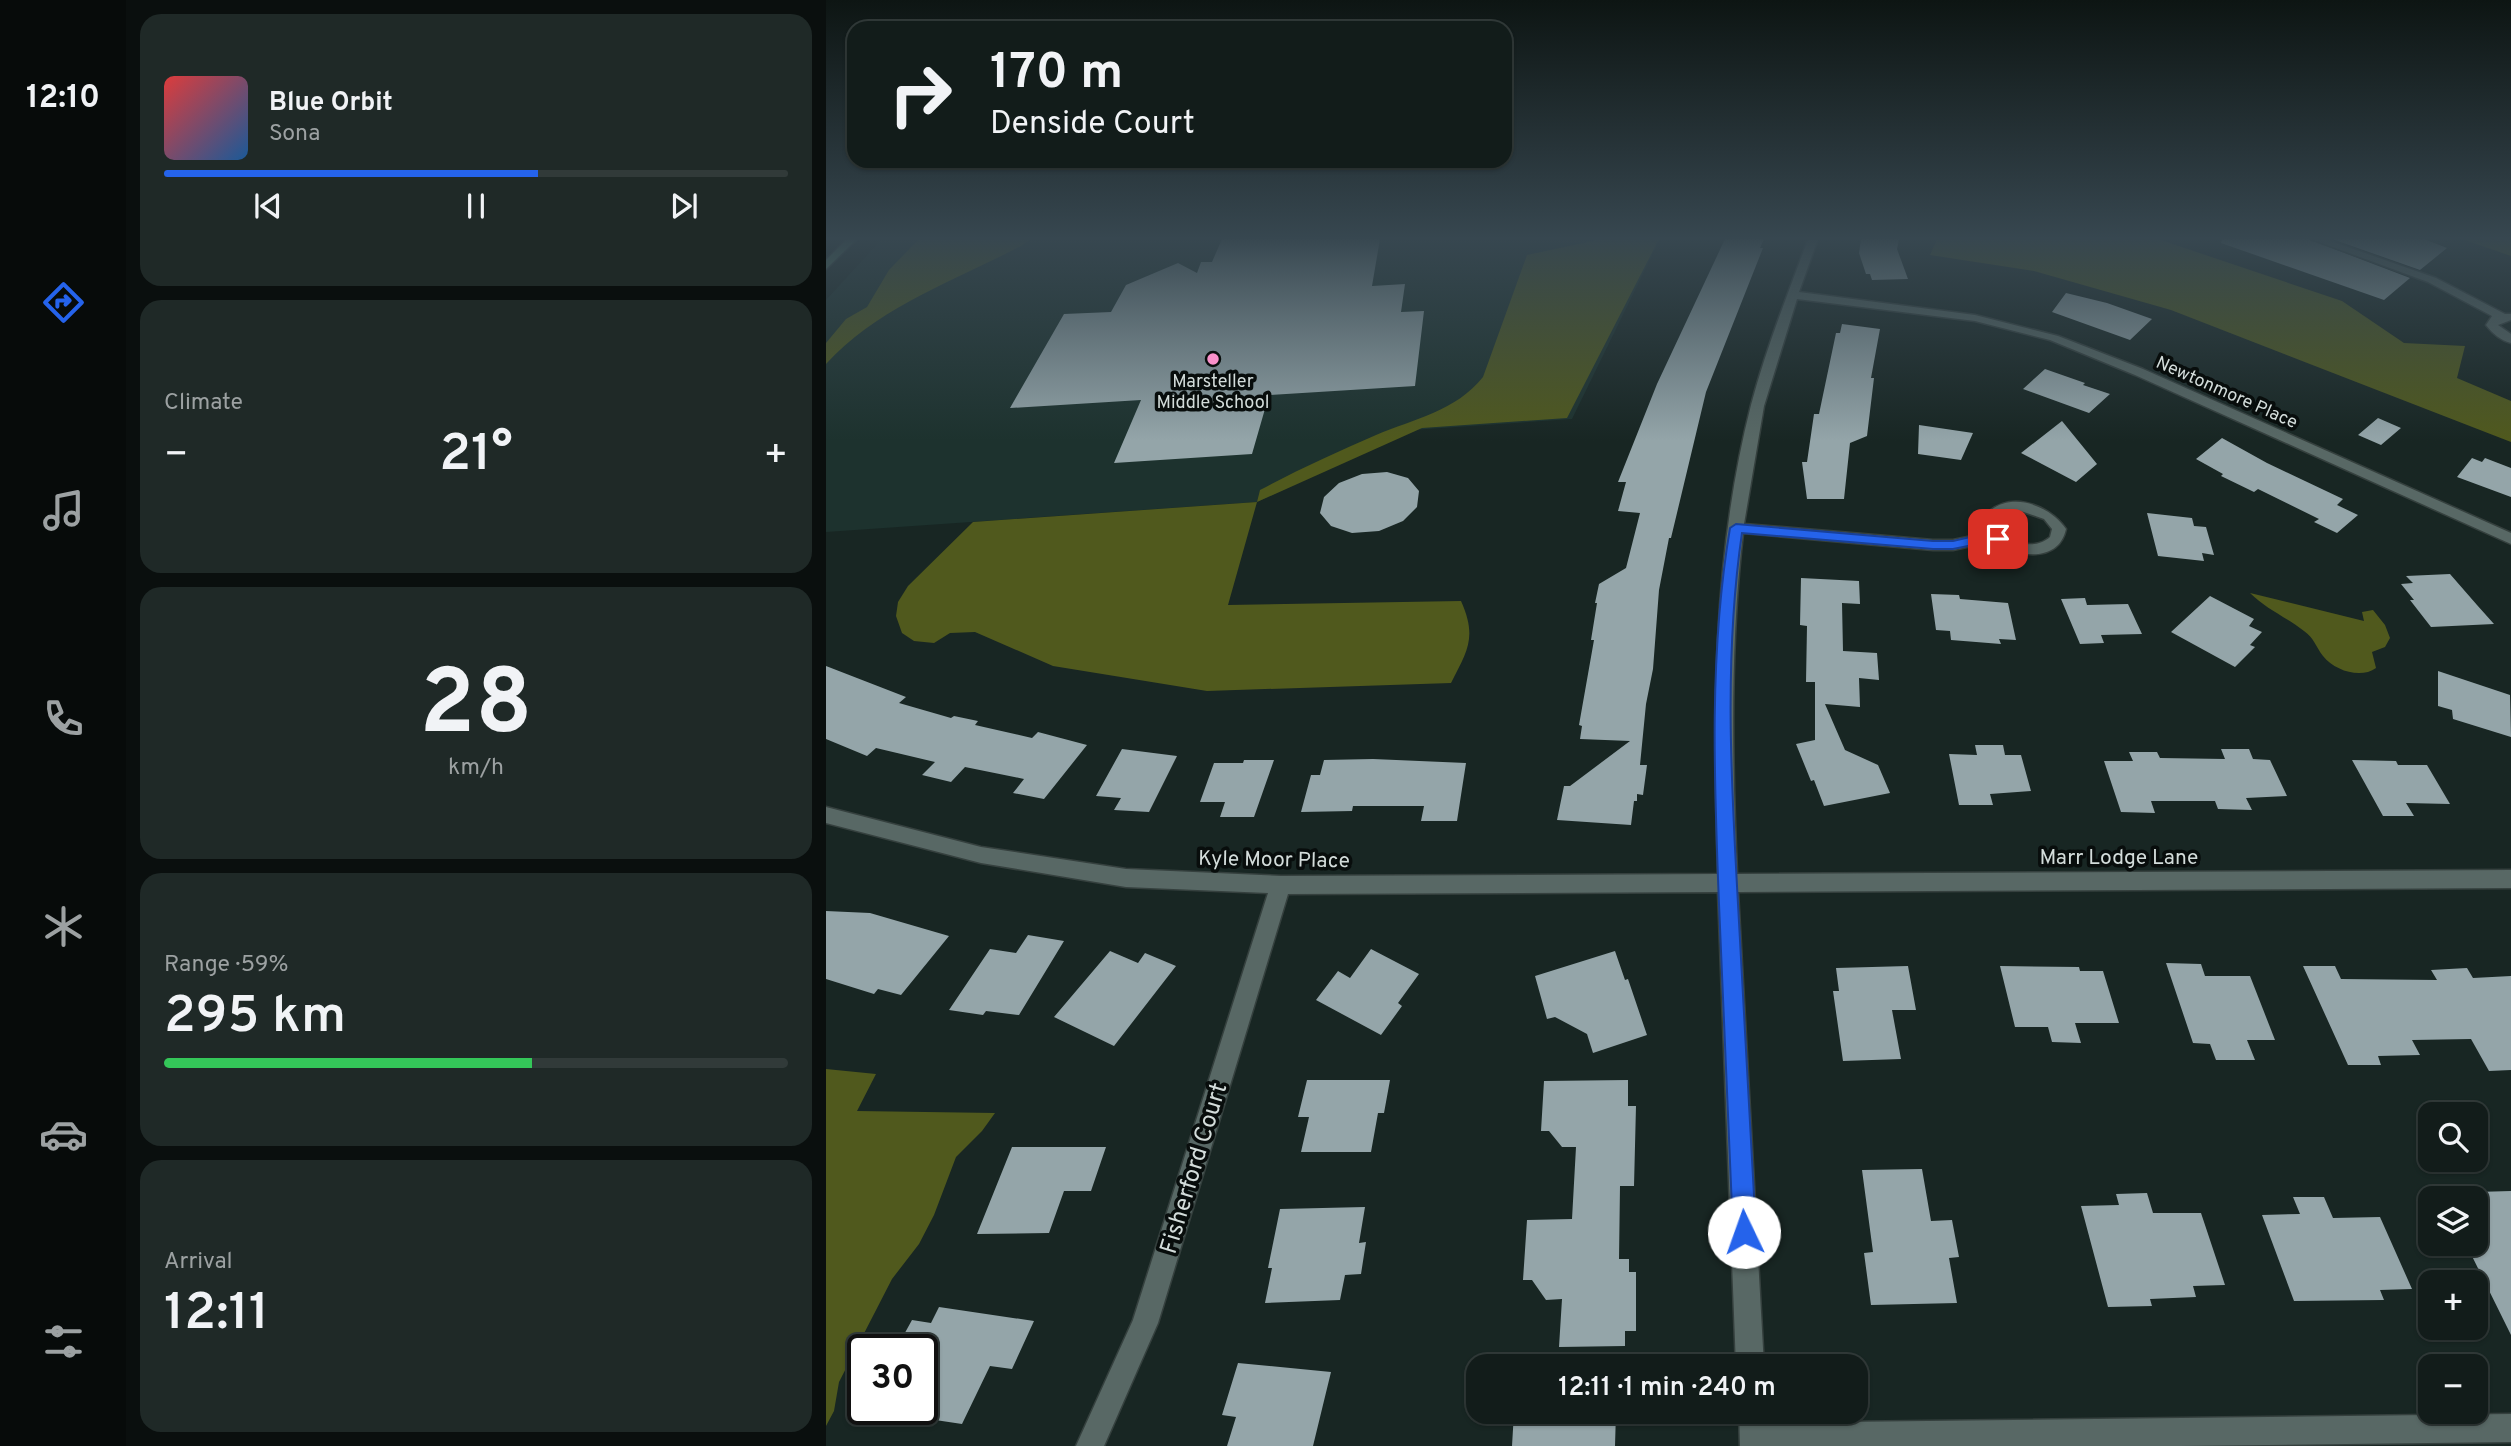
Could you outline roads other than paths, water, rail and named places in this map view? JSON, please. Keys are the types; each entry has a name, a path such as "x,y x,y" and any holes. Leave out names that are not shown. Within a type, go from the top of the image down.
{"street":[{"path":"1749,1354 1723,788 1724,662 1729,576 1752,429 1789,306"},
{"name":"Newtonmore Place","path":"1884,306 1975,318 2054,338 2139,372 2511,539"},
{"path":"2486,306 2507,317"},
{"path":"2507,317 2496,319 2492,324 2498,332 2511,339"},
{"path":"1736,528 1933,545 1953,545 1996,536"},
{"name":"Kyle Moor Place","path":"826,815 981,855 1126,878 1281,885 1727,881"},
{"name":"Marr Lodge Lane","path":"1727,881 2511,879"},
{"name":"Fisherford Court","path":"1090,1446 1145,1323 1281,885"},
{"path":"1754,1432 2511,1427"}],"place":[{"name":"Marsteller Middle School","path":"1213,359"}]}
